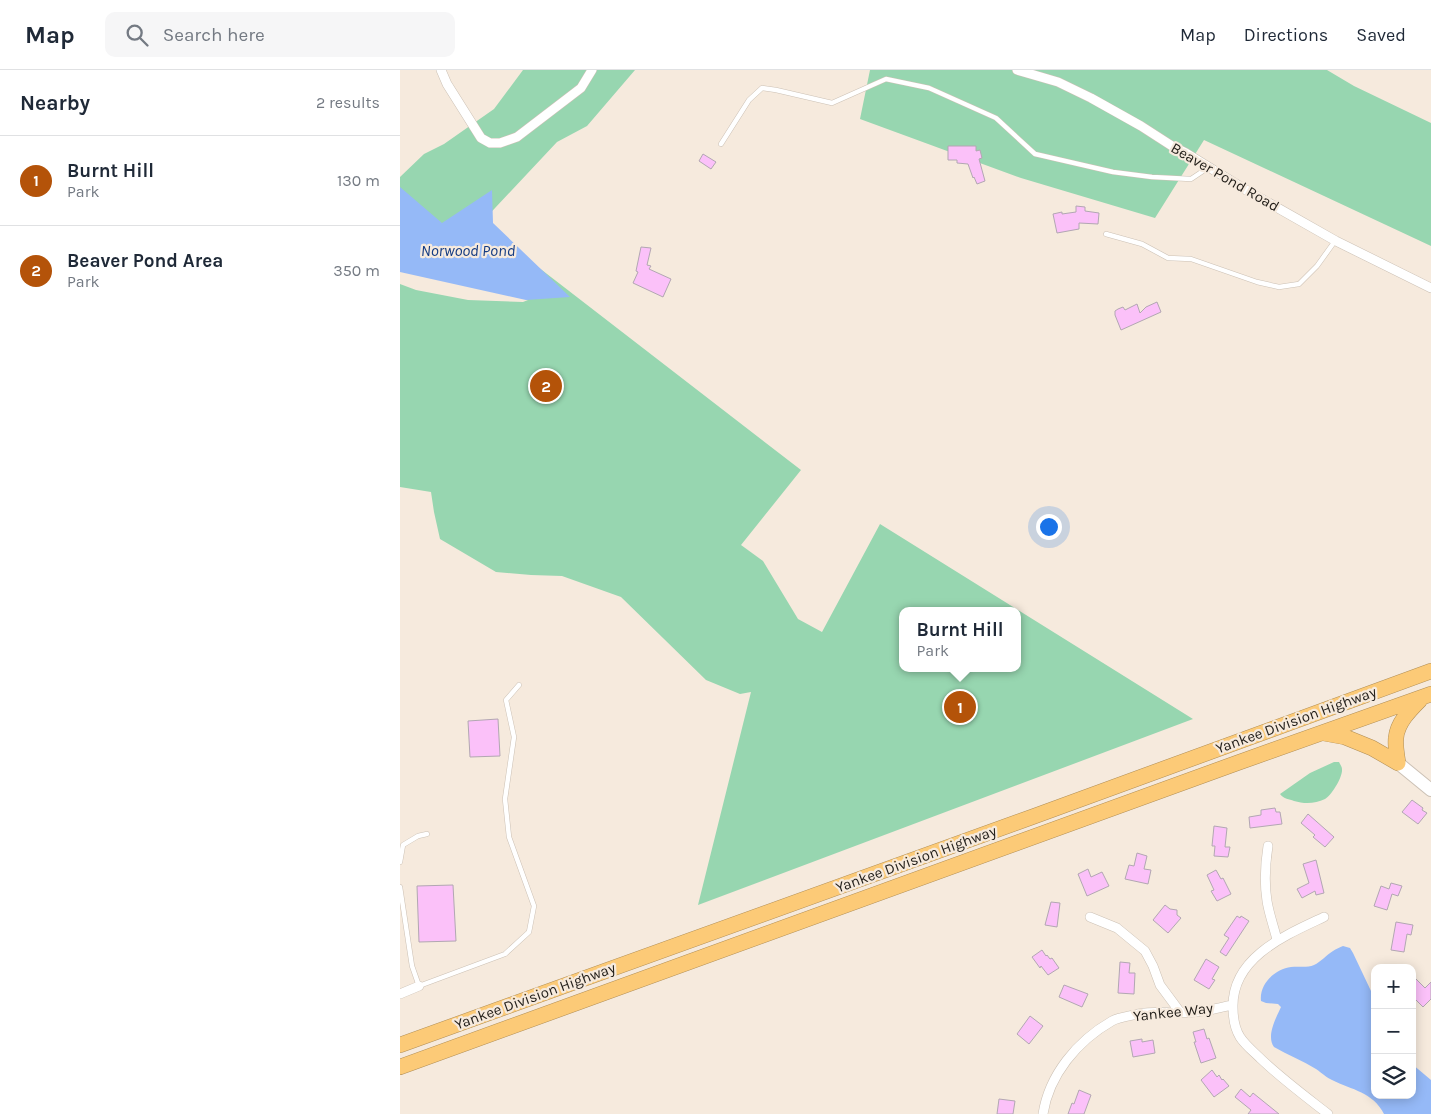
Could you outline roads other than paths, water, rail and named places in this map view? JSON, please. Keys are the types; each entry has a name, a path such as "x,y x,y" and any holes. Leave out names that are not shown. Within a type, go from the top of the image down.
{"highway":[{"name":"Yankee Division Highway","path":"400,1045 1431,671"},
{"name":"Yankee Division Highway","path":"400,1066 1426,696"},
{"path":"1398,763 1396,738 1399,726 1407,713 1426,696"},
{"path":"1321,733 1345,737 1372,748 1398,763"}],"main road":[{"path":"1398,763 1431,790"}],"street":[{"path":"440,70 481,138 490,143 500,143 517,137 581,88 592,70"},
{"name":"Beaver Pond Road","path":"1017,70 1058,82 1091,98 1336,241 1431,288"},
{"path":"1268,846 1265,863 1265,884 1277,940"},
{"path":"1090,917 1117,928 1145,951 1160,985 1180,1012"},
{"path":"1324,917 1277,940 1253,959 1240,977 1233,996 1233,1014 1239,1036 1281,1078 1328,1114"},
{"path":"400,994 419,986"},
{"name":"Yankee Way","path":"1043,1114 1052,1083 1068,1059 1086,1040 1113,1020 1140,1014 1194,1012 1233,1005"}],"lane":[{"path":"721,144 749,100 762,88 832,103 886,79 929,88 996,118 1035,154 1113,172 1152,177 1191,179 1209,167"},
{"path":"1106,234 1142,244 1168,258 1191,260 1279,287 1299,284 1317,266 1336,241"},
{"path":"400,887 412,966 419,986 505,954 529,932 534,906 509,837 504,799 514,737 506,700 520,684"},
{"path":"400,862 404,845 418,836 426,834"}],"water":[{"name":"Norwood Pond","path":"400,187 442,223 492,190 493,223 570,297 526,300 400,272"},
{"path":"1343,946 1350,948 1371,991 1371,1098 1361,1092 1330,1079 1311,1066 1274,1047 1271,1032 1281,1007 1278,1004 1261,1001 1265,983 1274,974 1285,968 1314,965"},
{"path":"1416,1067 1431,1080 1431,1114 1384,1114 1372,1099 1416,1099"}],"place":[{"name":"Beaver Pond Area","path":"546,386"},
{"name":"Burnt Hill","path":"960,707"}]}
